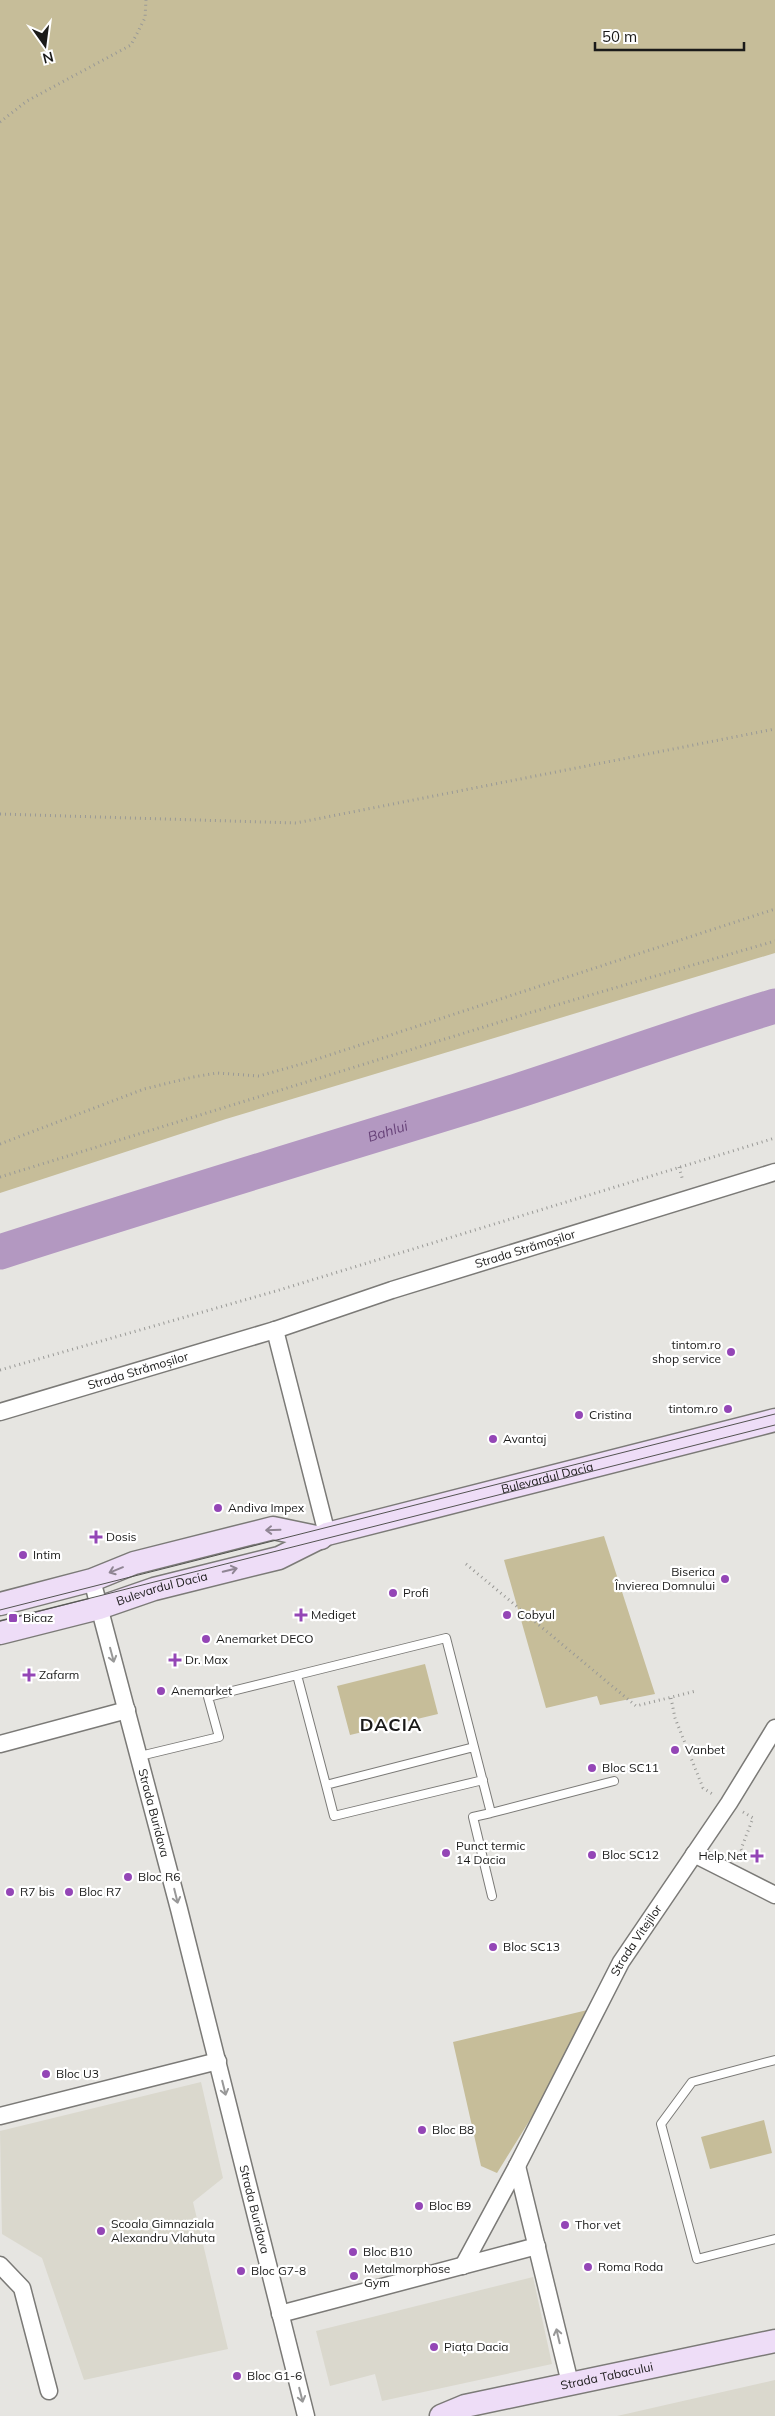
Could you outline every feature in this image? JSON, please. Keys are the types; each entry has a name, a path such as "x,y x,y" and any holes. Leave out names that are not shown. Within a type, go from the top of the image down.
{"street":[{"name":"Strada Strămoșilor","path":"0,1412 276,1330 392,1290 775,1172"},
{"path":"276,1330 324,1536"},
{"name":"Bulevardul Dacia","path":"0,1633 99,1608 154,1589 279,1558 324,1536 775,1420"},
{"name":"Bulevardul Dacia","path":"0,1604 92,1580 134,1563 273,1528 324,1536"},
{"name":"Strada Buridava","path":"92,1580 140,1756 306,2416"},
{"path":"0,1744 126,1710"},
{"name":"Strada Vitejilor","path":"463,2266 517,2166 620,1962 733,1796 775,1728"},
{"path":"694,1854 775,1895"},
{"path":"0,2116 218,2061"},
{"path":"517,2166 570,2383"},
{"path":"280,2314 537,2246"},
{"path":"0,2265 22,2288 49,2390"},
{"name":"Strada Tabacului","path":"441,2416 570,2383 775,2341"}],"lane":[{"path":"140,1756 219,1737 208,1697 446,1638 491,1813"},
{"path":"297,1675 334,1816 483,1780"},
{"path":"326,1785 474,1747"},
{"path":"492,1896 473,1817 614,1781"},
{"path":"775,2060 692,2082 661,2124 697,2259 775,2239"}],"path":[{"path":"0,122 27,101 131,45 145,18 146,0"},
{"path":"0,814 296,823 775,729"},
{"path":"0,1144 144,1089 217,1073 259,1076 305,1063 775,909"},
{"path":"0,1177 529,1012 775,941"},
{"path":"0,1370 276,1291 775,1138"},
{"path":"466,1564 636,1706 696,1691"}],"shaded area":[{"path":"0,0 775,0 775,953 226,1119 0,1193"},
{"path":"604,1536 655,1694 600,1705 597,1696 546,1708 504,1560"},
{"path":"425,1664 438,1714 350,1735 337,1686"},
{"path":"600,2007 497,2173 481,2166 453,2042"},
{"name":"Scoala Gimnaziala Alexandru Vlahuta","path":"201,2082 223,2178 193,2202 228,2349 84,2380 42,2258 2,2234 0,2131"},
{"path":"764,2120 772,2153 710,2169 701,2137"},
{"name":"Piața Dacia","path":"533,2277 552,2364 382,2401 375,2374 330,2386 316,2331"},
{"path":"775,2380 775,2416 617,2416"}],"waterway":[{"name":"Bahlui","path":"0,1252 513,1092 775,1006"}],"tram line":[{"path":"0,1610 775,1414"},
{"path":"0,1621 775,1425"}],"place":[{"name":"tintom.ro shop service","path":"731,1352"},
{"name":"tintom.ro","path":"728,1409"},
{"name":"Cristina","path":"579,1415"},
{"name":"Avantaj","path":"493,1439"},
{"name":"Andiva Impex","path":"218,1508"},
{"name":"Dosis","path":"96,1537"},
{"name":"Intim","path":"23,1555"},
{"name":"Biserica Învierea Domnului","path":"725,1579"},
{"name":"Profi","path":"393,1593"},
{"name":"Mediget","path":"301,1615"},
{"name":"Cobyul","path":"507,1615"},
{"name":"Bicaz","path":"13,1618"},
{"name":"Anemarket DECO","path":"206,1639"},
{"name":"Dr. Max","path":"175,1660"},
{"name":"Zafarm","path":"29,1675"},
{"name":"Anemarket","path":"161,1691"},
{"name":"Vanbet","path":"675,1750"},
{"name":"Bloc SC11","path":"592,1768"},
{"name":"Punct termic 14 Dacia","path":"446,1853"},
{"name":"Bloc SC12","path":"592,1855"},
{"name":"Help Net","path":"757,1856"},
{"name":"Bloc R6","path":"128,1877"},
{"name":"R7 bis","path":"10,1892"},
{"name":"Bloc R7","path":"69,1892"},
{"name":"Bloc SC13","path":"493,1947"},
{"name":"Bloc U3","path":"46,2074"},
{"name":"Bloc B8","path":"422,2130"},
{"name":"Bloc B9","path":"419,2206"},
{"name":"Thor vet","path":"565,2225"},
{"name":"Scoala Gimnaziala Alexandru Vlahuta","path":"101,2231"},
{"name":"Bloc B10","path":"353,2252"},
{"name":"Roma Roda","path":"588,2267"},
{"name":"Bloc G7-8","path":"241,2271"},
{"name":"Metalmorphose Gym","path":"354,2276"},
{"name":"Piața Dacia","path":"434,2347"},
{"name":"Bloc G1-6","path":"237,2376"}],"district":[{"name":"DACIA","path":"391,1725"}]}
